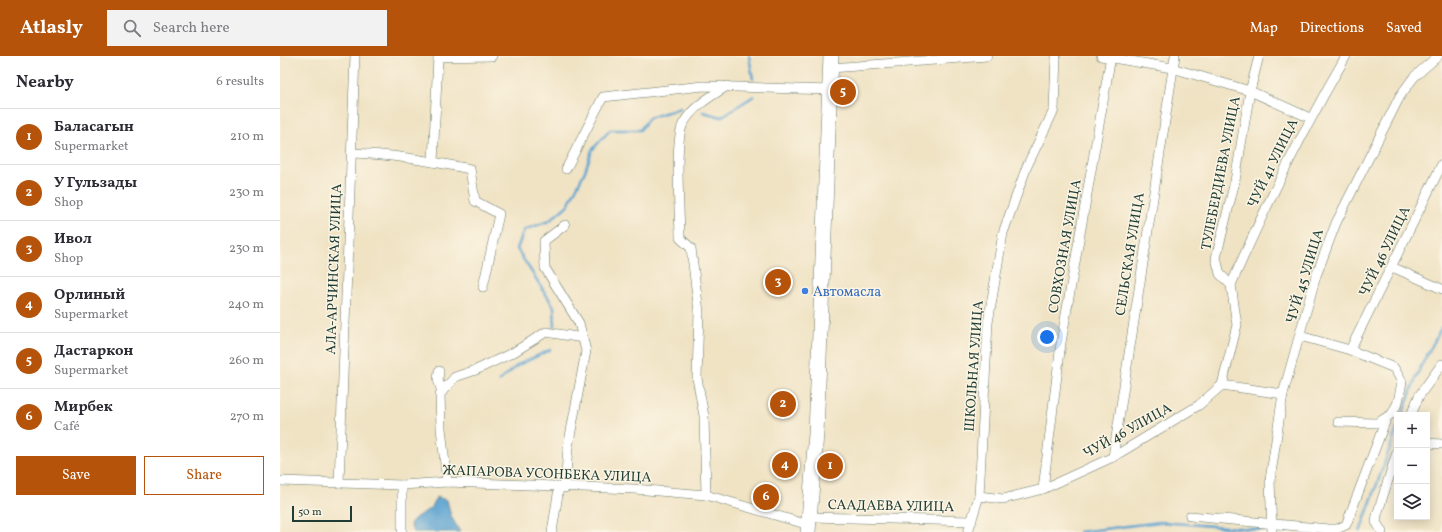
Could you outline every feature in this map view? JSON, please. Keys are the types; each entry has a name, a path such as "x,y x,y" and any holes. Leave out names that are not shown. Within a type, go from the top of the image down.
{"main road":[{"path":"809,525 816,434 831,62"}],"street":[{"name":"АЛА-АРЧИНСКАЯ УЛИЦА","path":"339,482 355,56"},
{"path":"433,162 438,57 492,56"},
{"path":"831,62 987,56"},
{"name":"ШКОЛЬНАЯ УЛИЦА","path":"968,532 979,496 988,323 1003,233 1027,166 1054,110 1056,56"},
{"path":"1101,56 1172,68 1250,91 1310,118"},
{"name":"СЕЛЬСКАЯ УЛИЦА","path":"1113,456 1175,56"},
{"name":"ТУЛЕБЕРДИЕВА УЛИЦА","path":"1222,385 1237,325 1230,285 1220,274 1216,258 1235,181 1250,91 1259,56"},
{"name":"ЧУЙ 41 УЛИЦА","path":"1230,285 1310,118 1346,56"},
{"name":"ЧУЙ 45 УЛИЦА","path":"1272,527 1270,480 1284,394 1316,276 1336,223 1400,96 1414,77 1438,56"},
{"name":"СОВХОЗНАЯ УЛИЦА","path":"1043,488 1061,343 1111,57"},
{"path":"566,169 603,96 703,86 830,90"},
{"path":"706,495 704,416 697,378 699,312 690,248 680,238 678,154 682,125 698,104 726,86"},
{"path":"351,153 372,154 433,162 470,169 475,201 499,214 483,287"},
{"name":"ЧУЙ 46 УЛИЦА","path":"1350,350 1392,268 1442,164"},
{"path":"552,532 562,488 586,351 579,323 545,268 544,240 564,226"},
{"path":"1392,268 1442,289"},
{"path":"447,482 441,428 440,394 455,377 476,370 514,352 546,332 583,338"},
{"path":"1300,336 1350,350 1394,368 1402,382 1398,402 1392,414 1377,423 1338,422"},
{"path":"1412,412 1419,396 1442,364"},
{"path":"439,371 438,380 442,392"},
{"path":"1222,385 1284,394"},
{"name":"ЧУЙ 46 УЛИЦА","path":"979,496 1003,499 1043,488 1113,456 1199,405 1222,385"},
{"path":"1190,516 1272,527 1337,529 1346,525 1387,417"},
{"path":"1430,443 1442,444"},
{"path":"1382,532 1376,522 1376,514 1394,461"},
{"name":"ЖАПАРОВА УСОНБЕКА УЛИЦА","path":"280,481 402,484 447,482 562,488 634,489 706,495 809,525"},
{"path":"402,484 402,532"},
{"name":"СААДАЕВА УЛИЦА","path":"809,525 972,521"}],"water":[{"path":"436,497 447,500 451,516 460,532 413,532 410,524 432,506"}],"waterway":[{"path":"749,56 753,79"},
{"path":"703,112 721,117 754,96"},
{"path":"555,326 554,307 517,249 524,230 549,221 568,205 585,171 592,150 610,130 640,130 649,118 680,108"},
{"path":"1403,412 1420,368 1442,327"},
{"path":"499,381 518,365 550,350"},
{"path":"1360,532 1394,436"},
{"path":"1079,532 1160,522 1266,530"},
{"path":"1280,531 1287,532"}],"place":[{"name":"Дастаркон","path":"843,92"},
{"name":"Ивол","path":"778,282"},
{"name":"Автомасла","path":"805,291"},
{"name":"У Гульзады","path":"783,404"},
{"name":"Орлиный","path":"785,465"},
{"name":"Баласагын","path":"830,466"},
{"name":"Мирбек","path":"766,497"}]}
